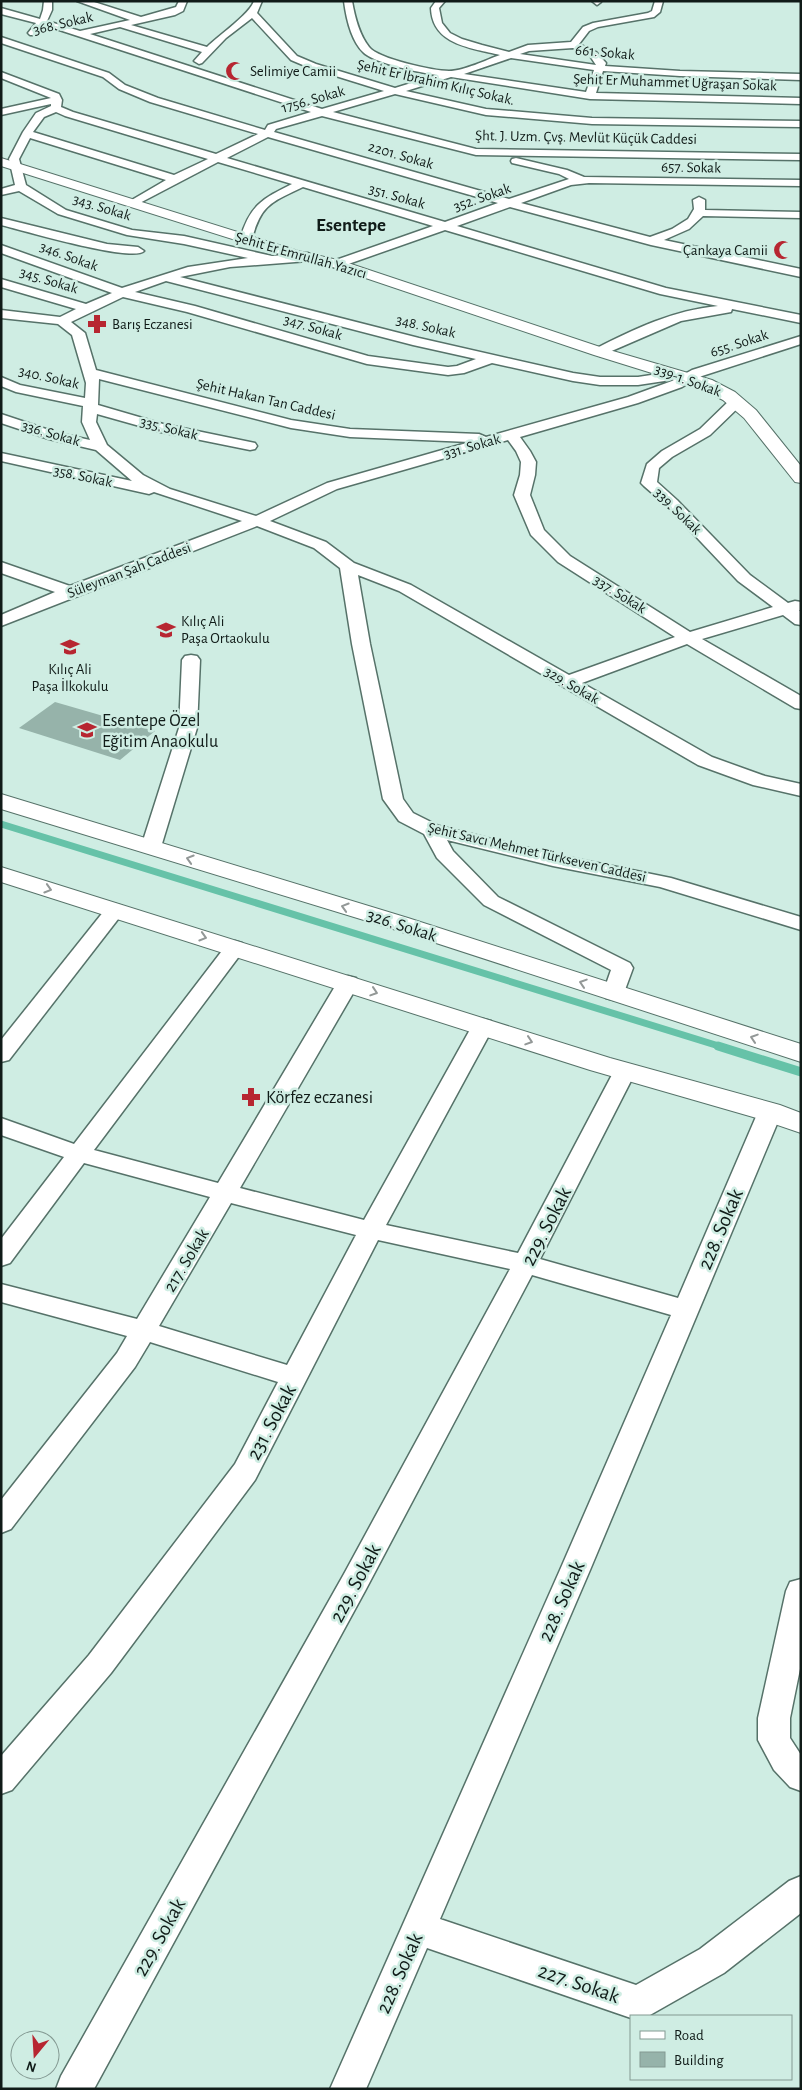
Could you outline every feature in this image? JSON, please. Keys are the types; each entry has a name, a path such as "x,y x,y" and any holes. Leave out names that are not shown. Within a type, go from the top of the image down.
{"street":[{"path":"21,47 42,22 49,8 48,1"},
{"path":"81,1 140,20"},
{"name":"368. Sokak","path":"64,37 140,20 161,11 180,9 183,1"},
{"path":"192,69 223,36 256,9 258,1"},
{"name":"Şehit Er Muhammet Uğraşan Sokak","path":"348,1 351,21 366,50 374,56 396,63 446,75 783,121 801,101"},
{"path":"590,96 601,63 593,54 574,46 586,29 603,22 651,15 656,12 659,1"},
{"name":"661. Sokak","path":"440,2 435,8 437,23 447,35 510,55 598,68 801,77"},
{"path":"1,11 22,5"},
{"name":"Şht. J. Uzm. Çvş. Mevlüt Küçük Caddesi","path":"1,11 192,69 320,112 476,152 798,170"},
{"name":"Şehit Er İbrahim Kılıç Sokak.","path":"252,13 294,58 321,69 395,91 486,112 592,121 783,121 801,124"},
{"path":"120,24 209,52"},
{"name":"2201. Sokak","path":"1,40 106,75 122,87 154,100 510,203 651,241 801,273"},
{"name":"368. Sokak","path":"1,52 38,43"},
{"name":"1756. Sokak","path":"134,204 175,178 268,133 272,127 479,66 528,48 574,46"},
{"name":"351. Sokak","path":"1,75 55,96 56,104 214,158 664,291 801,319"},
{"path":"798,170 783,121 801,96"},
{"path":"4,116 56,104"},
{"path":"1,192 22,187 14,159 26,131 40,115 56,104"},
{"path":"26,131 175,178"},
{"path":"476,152 563,172 581,180"},
{"name":"Şehit Er Emrullah Yazıcı","path":"1,162 246,239 337,264 600,352"},
{"name":"657. Sokak","path":"581,180 693,182 798,170"},
{"name":"352. Sokak","path":"337,264 569,182 581,180"},
{"path":"651,241 692,223 700,213 702,208 693,182"},
{"path":"246,239 251,218 262,203 300,184"},
{"name":"343. Sokak","path":"22,187 62,212 131,233 184,240 274,260"},
{"path":"700,213 801,215"},
{"path":"1,221 98,246 121,251 138,251"},
{"name":"346. Sokak","path":"1,249 126,294"},
{"name":"343. Sokak","path":"62,321 167,276 204,267 308,257"},
{"name":"348. Sokak","path":"167,276 418,342 573,377 600,381 638,381 684,376"},
{"name":"345. Sokak","path":"1,283 88,309"},
{"name":"347. Sokak","path":"126,294 208,314 367,360 448,371 459,370 492,358"},
{"path":"600,352 655,325 709,310 744,308"},
{"path":"1,314 62,321 78,333 92,383 89,422 101,448 138,478 165,492 257,521 320,545 348,566"},
{"name":"655. Sokak","path":"684,376 801,340"},
{"name":"339-1. Sokak","path":"600,352 684,376 706,384 729,396 750,414 801,478"},
{"name":"Şehit Hakan Tan Caddesi","path":"90,373 299,426 350,434 504,437"},
{"name":"331. Sokak","path":"257,521 332,486 633,400 676,384 684,376"},
{"name":"340. Sokak","path":"1,381 16,388 90,405"},
{"name":"339. Sokak","path":"736,402 704,432 667,454 652,467 649,483 672,503 744,578 793,606 801,620"},
{"name":"335. Sokak","path":"90,405 161,428 250,446"},
{"name":"336. Sokak","path":"1,418 101,448"},
{"name":"337. Sokak","path":"504,437 528,456 529,474 522,495 537,532 564,559 688,638 801,704"},
{"name":"358. Sokak","path":"1,457 78,475 165,492"},
{"name":"Süleyman Şah Caddesi","path":"1,621 70,592 257,521"},
{"name":"329. Sokak","path":"348,566 405,588 705,761 760,781 801,790"},
{"name":"Şehit Savcı Mehmet Türkseven Caddesi","path":"348,566 361,644 393,799 406,816 432,830 553,860 664,882 801,924"},
{"path":"1,567 70,592"},
{"path":"568,682 688,638 793,606"},
{"path":"151,847 188,728 191,660"},
{"name":"326. Sokak","path":"1,801 801,1053"},
{"path":"432,830 444,854 491,900 622,968 614,993"},
{"path":"4,879 115,910 626,1071 770,1112 801,1124"},
{"path":"1,1055 115,910"},
{"path":"1,1257 235,947"},
{"name":"217. Sokak","path":"1,1521 126,1360 348,983"},
{"name":"231. Sokak","path":"1,1780 100,1664 244,1472 371,1230 483,1026"},
{"name":"229. Sokak","path":"74,2089 309,1667 527,1264 626,1071"},
{"name":"228. Sokak","path":"348,2089 571,1579 770,1112"},
{"path":"1,1126 80,1154 371,1230 527,1264 686,1310"},
{"path":"1,1293 144,1331 294,1377"},
{"path":"801,1591 774,1718 774,1740 785,1760 801,1777"},
{"name":"227. Sokak","path":"418,1928 638,2003 712,1961 801,1892"}],"building":[{"name":"Esentepe Özel Eğitim Anaokulu","path":"55,702 155,731 120,760 19,728"}],"waterway":[{"path":"1,824 722,1047"},
{"path":"718,1046 801,1072"}],"place":[{"name":"Selimiye Camii","path":"235,71"},
{"name":"Çankaya Camii","path":"783,250"},
{"name":"Barış Eczanesi","path":"97,324"},
{"name":"Kılıç Ali Paşa Ortaokulu","path":"166,630"},
{"name":"Kılıç Ali Paşa İlkokulu","path":"70,647"},
{"name":"Esentepe Özel Eğitim Anaokulu","path":"87,730"},
{"name":"Körfez eczanesi","path":"251,1097"}],"district":[{"name":"Esentepe","path":"351,224"}]}
